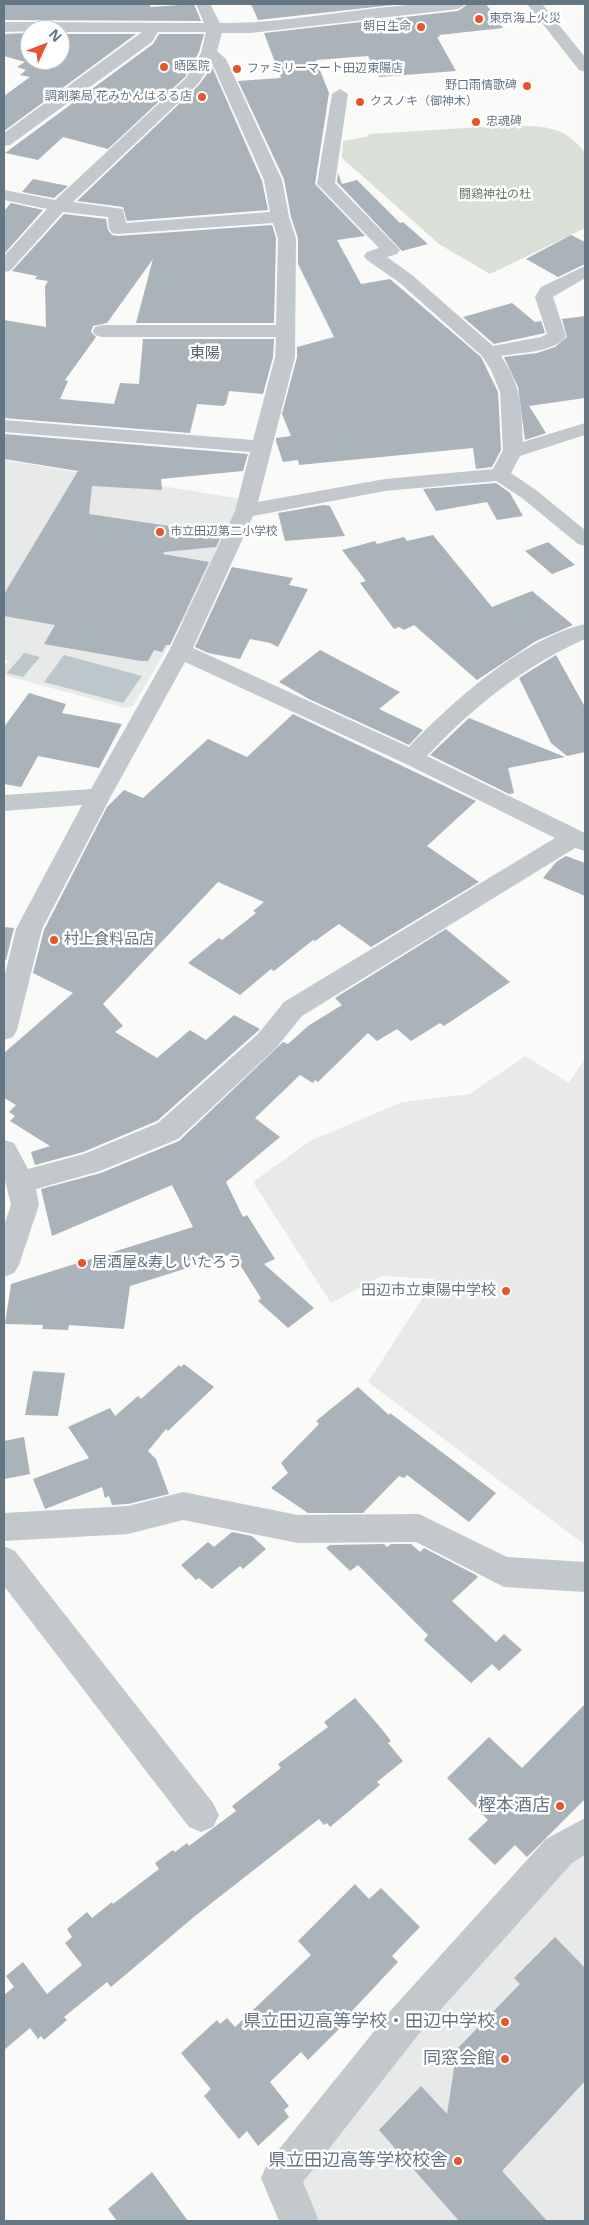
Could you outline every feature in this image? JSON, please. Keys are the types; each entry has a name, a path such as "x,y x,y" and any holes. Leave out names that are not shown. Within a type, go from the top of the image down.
{"street":[{"path":"4,267 59,206 192,81 206,60 214,30 203,4"},
{"path":"14,21 152,29 214,30 251,28 458,4"},
{"path":"534,4 585,67"},
{"path":"4,141 146,39 152,29"},
{"path":"4,1030 29,930 99,796 180,651 245,511 285,357 287,238 280,217 273,180 218,60 208,52"},
{"path":"340,94 326,184 391,250 373,256 406,279 489,352 501,370 510,392 512,452 500,475"},
{"path":"4,195 59,206 117,212 118,229 280,217"},
{"path":"489,352 547,342 557,336 544,297 538,288 550,278 585,260"},
{"path":"544,297 548,291 585,271"},
{"path":"102,331 285,331"},
{"path":"4,426 263,447"},
{"path":"512,452 585,430"},
{"path":"245,511 385,485 500,475 529,494 585,540"},
{"path":"412,758 448,719 499,677 565,639 585,631"},
{"path":"180,651 412,758 580,841"},
{"path":"4,803 99,796"},
{"path":"21,1182 90,1164 168,1131 267,1041 293,1009 580,841"},
{"path":"4,1151 21,1182 25,1205 4,1265"},
{"path":"4,1527 128,1520 183,1506 298,1529 419,1528 504,1572 585,1577"},
{"path":"4,1561 201,1815"},
{"path":"299,2221 281,2178 405,2022 559,1851 585,1835"}],"shaded area":[{"name":"市立田辺第二小学校","path":"4,460 241,499 188,613 133,706 125,708 4,675 4,667 9,661 4,659"},
{"path":"24,653 40,657 23,677 7,673"},
{"path":"64,655 142,676 123,703 44,682"},
{"name":"田辺市立東陽中学校","path":"525,1056 569,1083 585,1058 585,1545 368,1382 435,1279 382,1276 331,1303 253,1182 310,1141 402,1102 470,1094"},
{"name":"県立田辺高等学校・田辺中学校","path":"585,1854 585,2221 299,2221 281,2178 576,1858"}],"green space":[{"name":"闘鶏神社の杜","path":"513,125 544,127 561,132 577,144 585,153 585,228 490,274 439,244 342,158 343,141 366,137 370,134"}],"building":[{"path":"149,4 151,7 194,4 201,21 4,20 4,5"},
{"path":"251,4 402,4 258,20"},
{"path":"468,4 486,4 503,28 439,35 440,37 437,37 456,71 379,77 368,56 316,60 329,93 315,184 365,236 337,240 361,284 390,279 481,357 498,392 501,450 492,467 476,469 473,448 299,465 298,460 283,462 276,438 291,436 282,414 297,357 297,347 334,337 298,264 298,238 291,217 284,179 238,81 281,78 264,33 458,11"},
{"path":"20,33 20,61 4,56 4,34"},
{"path":"70,34 136,34 4,131 4,96 30,77 20,75 26,70 70,70"},
{"path":"159,34 204,34 199,52 185,77 108,149 63,137 38,160 5,153 153,44"},
{"path":"212,67 262,181 268,210 127,221 123,207 77,201 199,85"},
{"path":"338,173 342,184 357,180 400,223 403,222 428,244 402,251 337,182"},
{"path":"33,179 68,186 54,198 22,192"},
{"path":"11,203 43,210 4,254 4,211"},
{"path":"64,214 106,219 108,230 112,235 118,236 272,225 276,238 274,323 136,323 153,259 107,323 93,326 91,332 96,337 65,380 68,381 60,399 114,404 120,383 139,384 143,339 274,339 273,357 263,394 229,391 226,404 223,406 197,404 190,433 4,418 4,320 46,327 45,286 48,281 35,279 37,276 12,271"},
{"path":"571,235 585,242 585,264 558,277 526,259"},
{"path":"512,303 535,322 541,321 545,333 494,344 463,317"},
{"path":"585,316 585,398 529,406 546,433 525,440 518,387 504,357 537,353 555,347 567,337 562,319"},
{"path":"4,434 248,454 243,471 161,479 162,490 92,486 89,514 222,534 216,547 164,552 163,554 209,562 170,645 166,645 162,652 154,650 148,661 141,661 44,644 55,625 4,616 4,594 78,471 4,459"},
{"path":"496,483 510,493 523,516 497,520 487,502 436,511 423,489"},
{"path":"324,505 330,506 345,536 285,541 278,513"},
{"path":"433,535 492,607 532,591 573,625 536,641 477,680 414,625 404,630 399,627 394,629 360,583 366,581 342,550 375,541 377,544 404,537 407,541"},
{"path":"548,542 575,565 552,574 525,551"},
{"path":"232,567 293,578 289,585 308,589 278,647 270,643 250,639 240,659 208,653 195,647"},
{"path":"320,650 400,692 379,709 423,730 409,745 309,699 279,682"},
{"path":"556,655 585,707 585,752 567,756 551,743 519,678"},
{"path":"29,693 66,704 62,713 122,724 99,768 38,756 21,787 4,784 4,727"},
{"path":"293,714 476,801 427,846 479,882 371,947 339,924 315,941 313,940 274,971 271,969 240,995 188,963 219,938 222,940 256,913 253,911 264,902 218,882 103,1004 123,1026 115,1032 157,1058 190,1030 206,1040 234,1015 260,1029 157,1121 83,1152 35,1165 31,1152 50,1146 10,1121 15,1116 9,1112 16,1105 4,1098 4,1053 73,993 33,973 44,930 107,807 124,790 143,798 208,739 247,757"},
{"path":"469,718 565,757 508,768 514,793 509,794 430,755"},
{"path":"566,856 585,863 585,896 543,878 556,862"},
{"path":"4,927 14,928 6,960 4,959"},
{"path":"446,929 510,982 444,1026 440,1023 411,1041 397,1029 377,1041 368,1033 318,1082 315,1080 313,1083 300,1075 255,1118 280,1137 226,1182 243,1217 247,1215 275,1259 264,1264 314,1308 288,1328 258,1301 261,1298 235,1257 232,1259 229,1255 130,1286 124,1329 69,1325 68,1330 42,1329 43,1325 5,1324 11,1284 193,1227 172,1185 52,1236 41,1189 101,1173 179,1141 283,1042 288,1044 308,1026 342,1005 335,998"},
{"path":"184,1364 214,1387 168,1431 166,1429 148,1451 156,1459 169,1494 128,1504 112,1505 109,1496 105,1498 102,1487 45,1509 33,1479 89,1458 68,1427 110,1408 115,1416 138,1396 141,1399 179,1365 181,1367"},
{"path":"33,1371 65,1373 58,1416 25,1415"},
{"path":"358,1387 389,1415 390,1413 496,1493 469,1522 407,1475 404,1478 399,1476 363,1513 308,1513 271,1488 288,1473 281,1463 319,1424 316,1421"},
{"path":"24,1437 30,1474 4,1479 4,1441"},
{"path":"232,1532 252,1536 266,1549 243,1569 240,1566 212,1589 199,1578 196,1580 181,1565 208,1542 214,1547"},
{"path":"384,1544 387,1547 391,1544 411,1544 420,1552 424,1548 476,1575 478,1577 452,1601 496,1642 504,1634 522,1650 499,1671 492,1664 471,1683 424,1640 428,1635 358,1565 350,1571 326,1548 330,1545"},
{"path":"355,1698 391,1741 388,1743 403,1761 377,1782 380,1785 330,1827 327,1823 324,1825 319,1819 195,1916 111,1987 107,1982 64,2017 67,2020 44,2040 41,2036 38,2039 30,2028 4,2050 4,1995 14,1987 6,1976 23,1962 47,1994 82,1965 65,1943 72,1937 67,1929 87,1912 92,1918 112,1902 113,1904 159,1869 155,1863 187,1843 189,1846 236,1811 232,1806 281,1768 278,1764 328,1727 324,1722"},
{"path":"585,1704 585,1799 527,1857 515,1845 495,1865 468,1839 488,1820 447,1778 489,1737 522,1768"},
{"path":"355,1884 369,1899 381,1888 420,1927 392,1956 398,1962 352,2011 354,2014 308,2060 301,2052 270,2082 289,2106 284,2110 289,2117 258,2146 247,2131 239,2139 204,2096 211,2089 181,2053 217,2020 220,2024 227,2018 235,2027 311,1955 298,1941"},
{"path":"555,1937 585,1968 585,2081 502,2171 547,2221 459,2221 379,2130 421,2086 447,2114 457,2049 520,1984 514,1978"},
{"path":"152,2172 188,2221 117,2221 108,2209"}],"place":[{"name":"東京海上火災","path":"479,19"},
{"name":"朝日生命","path":"421,27"},
{"name":"晒医院","path":"164,67"},
{"name":"ファミリーマート田辺東陽店","path":"237,69"},
{"name":"野口雨情歌碑","path":"527,86"},
{"name":"調剤薬局 花みかんはるる店","path":"202,97"},
{"name":"クスノキ（御神木）","path":"360,102"},
{"name":"忠魂碑","path":"476,122"},
{"name":"市立田辺第二小学校","path":"160,532"},
{"name":"村上食料品店","path":"54,940"},
{"name":"居酒屋&寿し いたろう","path":"82,1263"},
{"name":"田辺市立東陽中学校","path":"506,1291"},
{"name":"樫本酒店","path":"560,1806"},
{"name":"県立田辺高等学校・田辺中学校","path":"505,2022"},
{"name":"同窓会館","path":"505,2059"},
{"name":"県立田辺高等学校校舎","path":"458,2161"}],"district":[{"name":"東陽","path":"205,354"}]}
